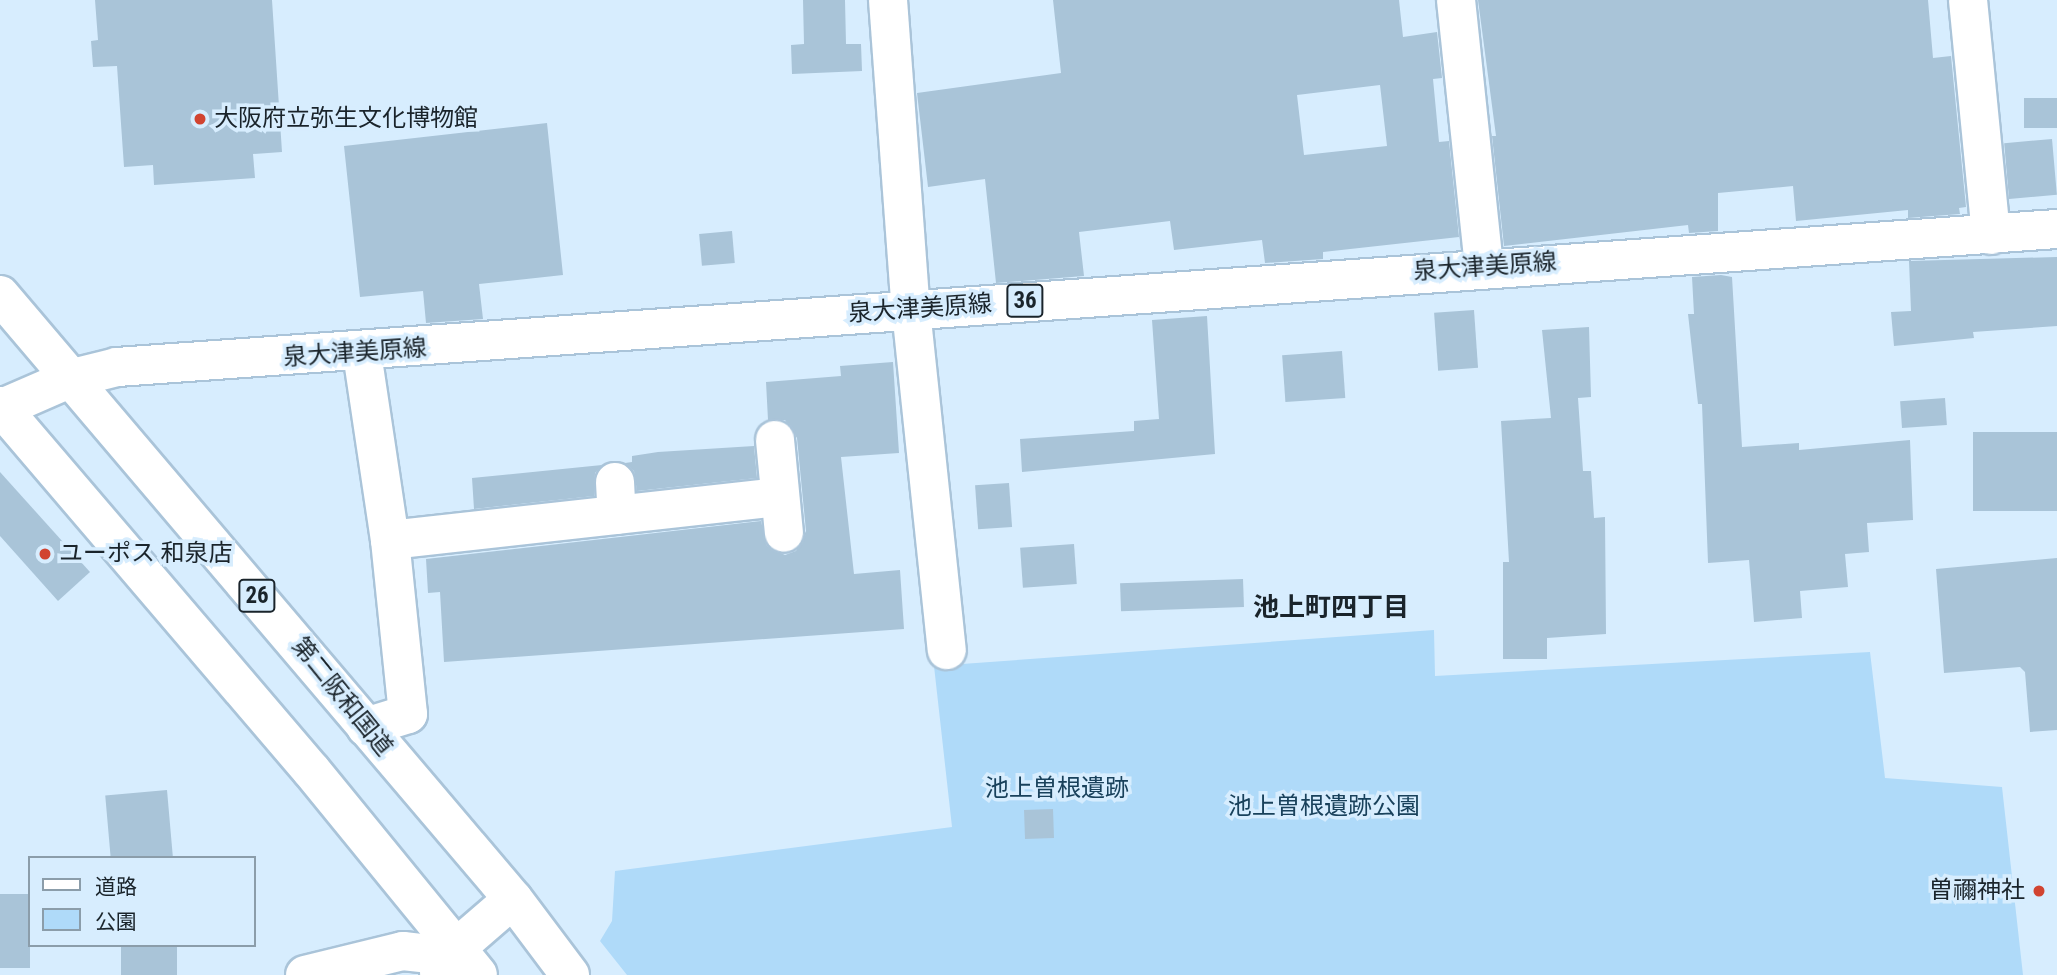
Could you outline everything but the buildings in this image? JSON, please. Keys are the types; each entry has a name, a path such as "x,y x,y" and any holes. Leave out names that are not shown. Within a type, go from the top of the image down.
{"main road":[{"path":"888,0 911,310 947,650"},
{"path":"1456,0 1484,267"},
{"path":"1968,0 1991,235"},
{"name":"泉大津美原線","path":"1,408 69,379 117,367 362,353 1484,267 2057,229"},
{"name":"第二阪和国道","path":"0,295 513,899 570,975"},
{"path":"362,353 390,540 408,714 366,727"},
{"path":"1,408 455,963"},
{"path":"390,540 616,498 782,515 775,440"},
{"path":"455,963 513,899"},
{"path":"305,975 404,951 455,963"}],"green space":[{"name":"池上曽根遺跡公園","path":"1434,630 1435,676 1870,652 1885,778 2002,787 2023,975 627,975 600,941 612,921 615,871 952,827 934,666"}],"place":[{"name":"大阪府立弥生文化博物館","path":"200,119"},
{"name":"ユーポス 和泉店","path":"45,554"},
{"name":"曽禰神社","path":"2039,891"}],"district":[{"name":"池上町四丁目","path":"1331,608"}],"park label":[{"name":"池上曽根遺跡","path":"1057,789"}]}
